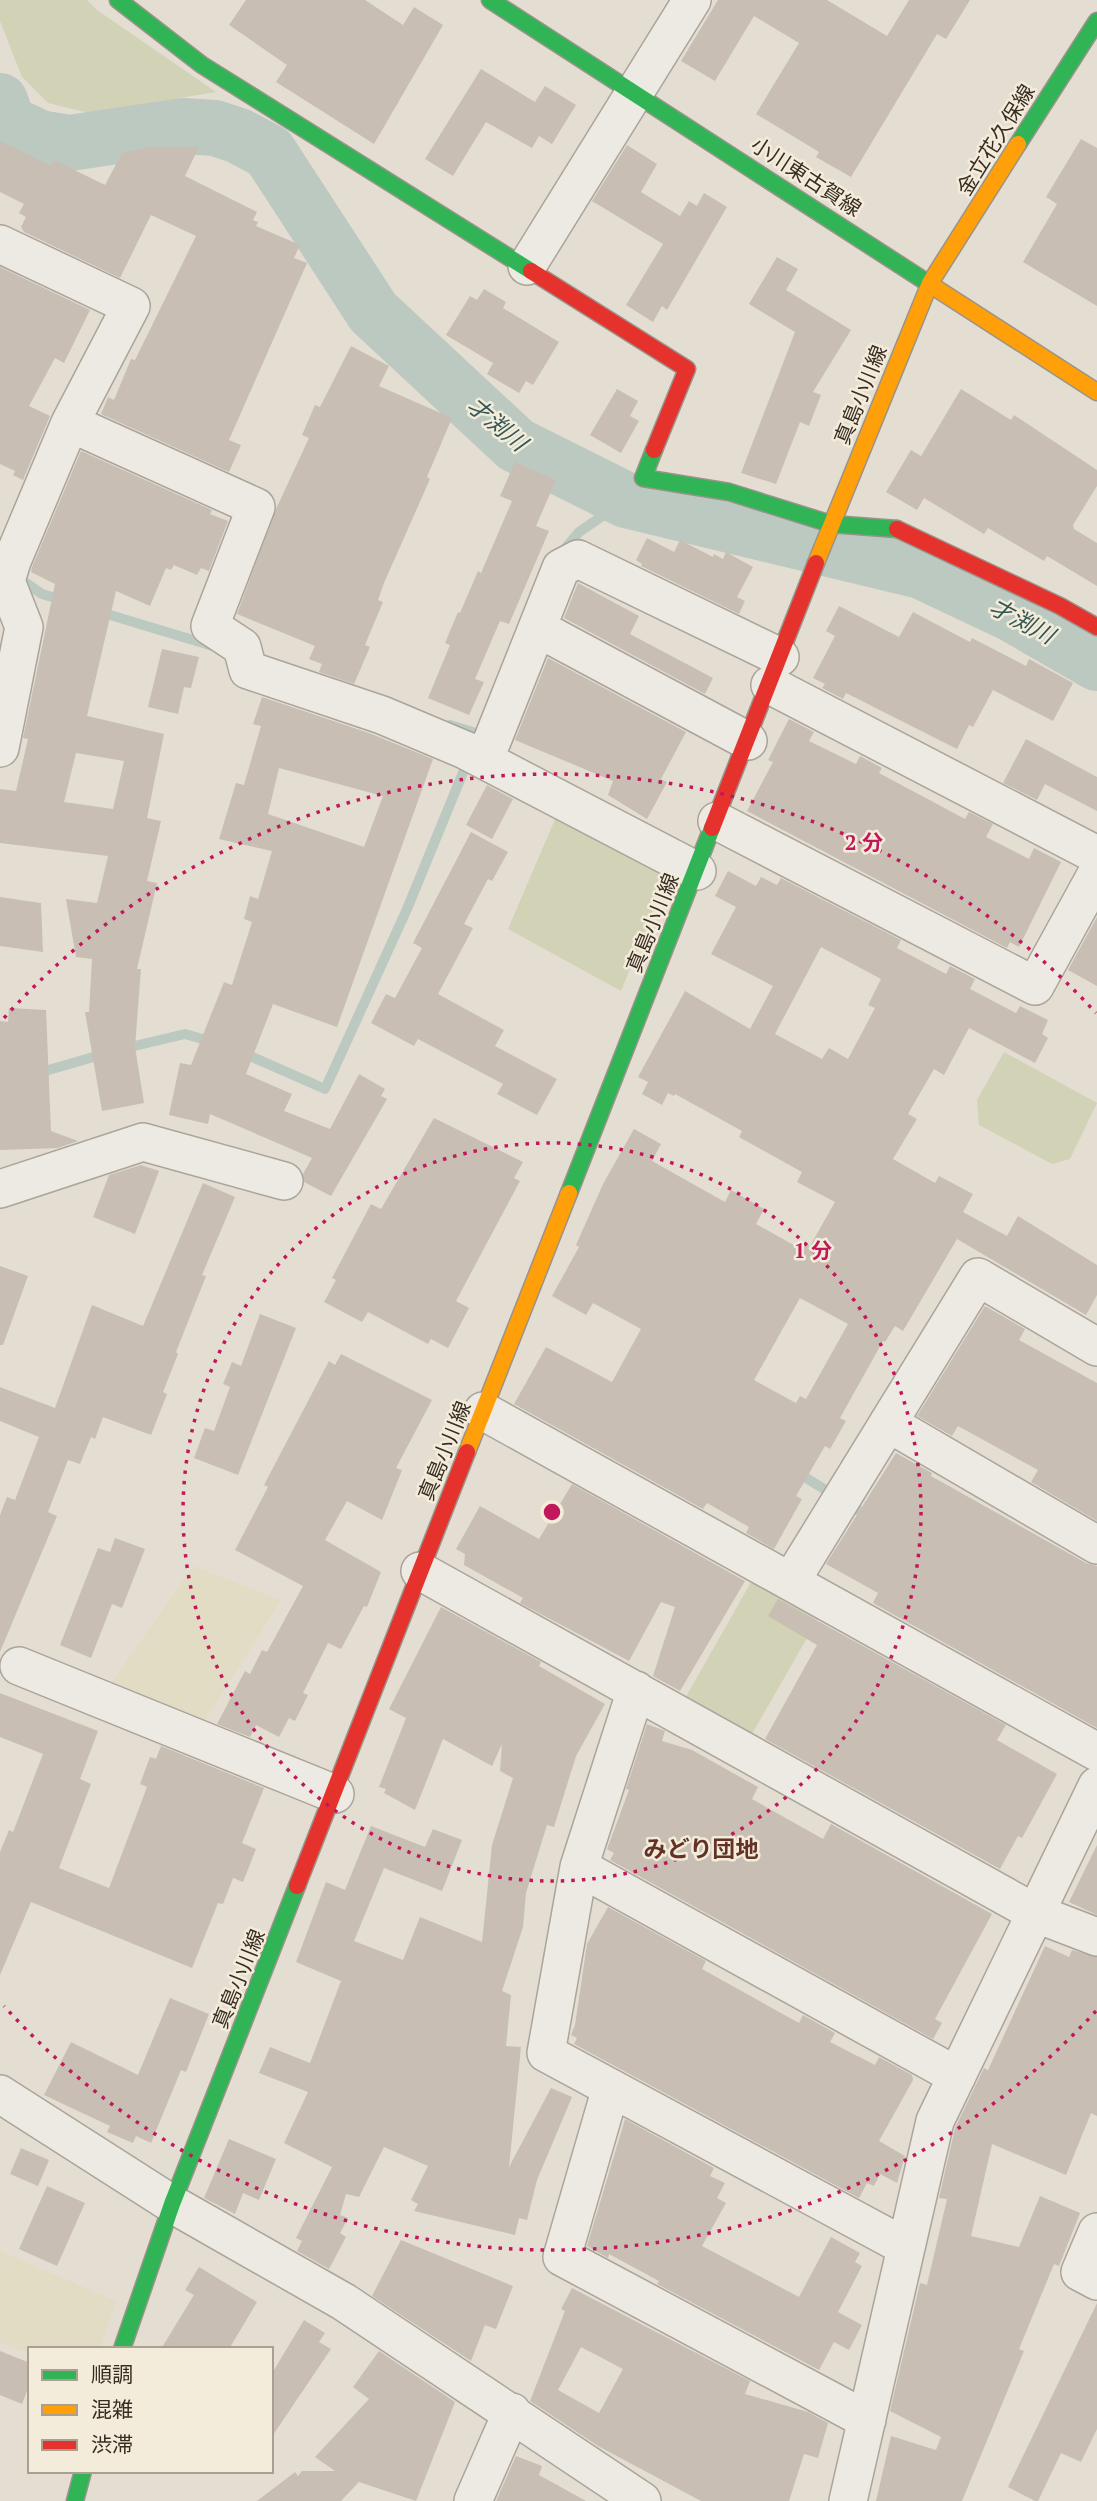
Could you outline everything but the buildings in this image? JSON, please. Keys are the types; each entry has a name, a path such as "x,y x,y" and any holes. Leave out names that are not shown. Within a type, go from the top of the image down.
{"street":[{"name":"小川東古賀線","path":"490,0 635,91 1097,392"},
{"path":"527,266 692,0"},
{"path":"124,2 202,65 527,266 687,369 643,478 729,492 831,524 896,529 1060,606 1097,627"},
{"name":"金立花久保線","path":"930,283 1094,32"},
{"path":"0,244 131,306 70,423 9,571 24,628 0,748"},
{"name":"真島小川線","path":"123,2347 172,2204 717,821 831,524 930,283"},
{"path":"70,423 256,507 210,626 245,659 473,754 697,871"},
{"path":"473,754 492,741 561,568 579,559 1097,855"},
{"path":"537,628 748,741"},
{"path":"717,821 1035,986 1097,873"},
{"path":"0,1189 144,1142 284,1181"},
{"path":"791,1581 978,1277 1097,1347"},
{"path":"483,1411 1097,1752"},
{"path":"888,1423 1097,1545"},
{"path":"420,1571 1037,1914 1097,1937"},
{"path":"19,1666 335,1794"},
{"path":"636,1690 579,1867 546,2053 906,2247"},
{"path":"848,2501 935,2121 1097,1786"},
{"path":"579,1867 957,2076"},
{"path":"611,2088 562,2258 867,2420"},
{"path":"0,2094 172,2204 344,2302 642,2501"},
{"path":"1097,2232 1080,2272 1097,2280"},
{"path":"473,2501 512,2412"},
{"path":"75,2501 82,2473"}],"shaded area":[{"path":"193,1566 281,1600 203,1724 110,1685"},
{"path":"0,2251 116,2301 101,2347 28,2347 28,2353 0,2342"}],"green space":[{"path":"0,0 87,0 97,10 216,92 89,113 48,103 22,77 0,21"},
{"path":"559,810 671,868 621,991 508,929"},
{"path":"1004,1052 1097,1103 1070,1159 1052,1164 979,1125 977,1100"},
{"path":"755,1575 822,1612 749,1739 683,1702"}],"waterway":[{"name":"才渕川","path":"0,101 8,123 40,138 70,143 183,126 215,128 239,136 269,152 373,312 516,445 626,500 921,571 1012,614 1097,663"},
{"path":"563,551 579,532 626,500"},
{"path":"17,577 42,594 62,600"},
{"path":"100,612 213,646"},
{"path":"450,725 479,734"},
{"path":"243,1053 325,1089 407,909 469,758"},
{"path":"122,1049 185,1034 213,1042"},
{"path":"38,1073 104,1054"},
{"path":"795,1471 869,1517"}],"traffic: fast":[{"path":"118,0 202,65 531,271"},
{"path":"490,0 934,287"},
{"path":"1018,144 1097,21"},
{"path":"654,450 643,478 729,492 831,524 897,529"},
{"path":"569,1193 712,828"},
{"path":"123,2347 172,2204 297,1886"},
{"path":"75,2501 82,2473"}],"traffic: slow":[{"path":"816,563 930,283 1018,144"},
{"path":"934,287 1097,392"},
{"path":"467,1452 569,1193"}],"traffic: jam":[{"path":"531,271 687,369 654,450"},
{"path":"897,529 1060,606 1097,627"},
{"path":"712,828 816,563"},
{"path":"297,1886 467,1452"}],"district":[{"name":"みどり団地","path":"701,1849"}]}
